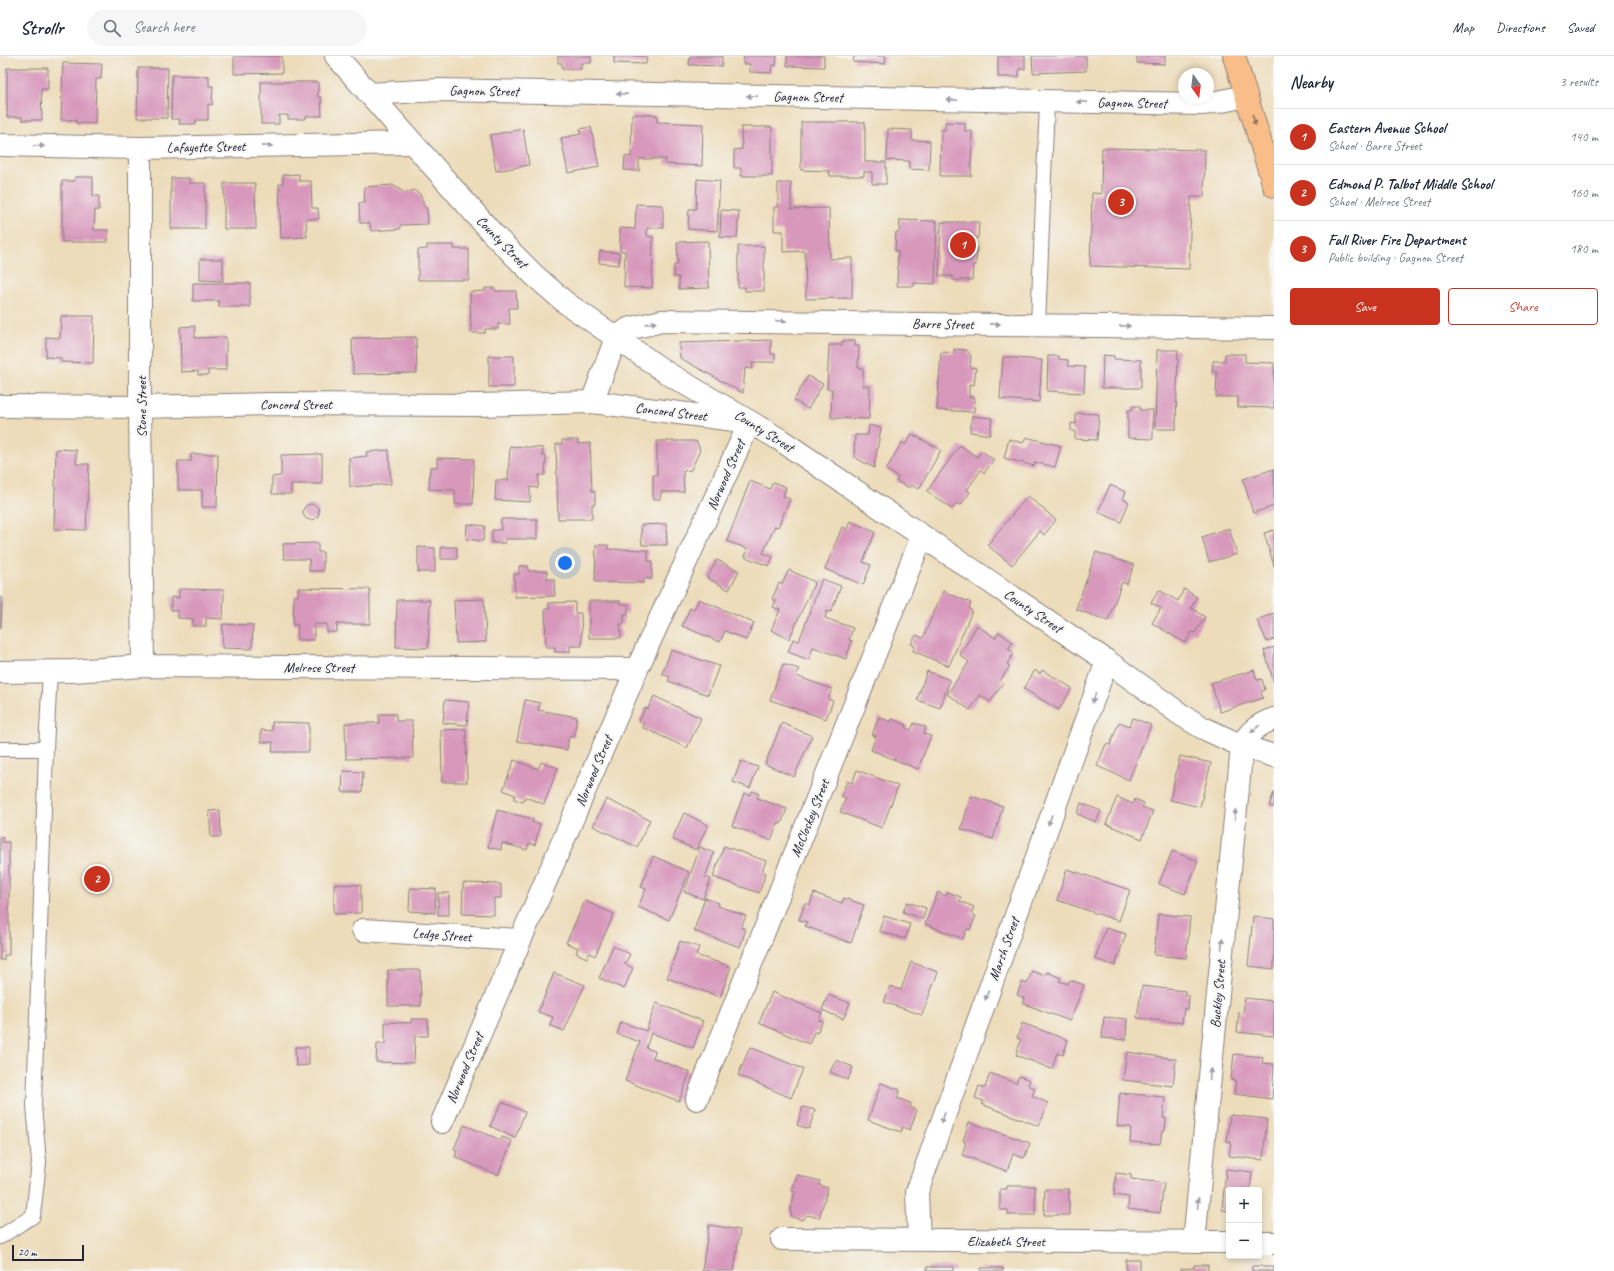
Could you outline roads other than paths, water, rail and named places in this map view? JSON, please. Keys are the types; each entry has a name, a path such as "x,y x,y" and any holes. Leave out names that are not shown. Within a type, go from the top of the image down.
{"main road":[{"path":"1234,56 1274,186"}],"street":[{"name":"County Street","path":"336,56 483,223 520,262 566,303 667,373 779,439 1107,661 1180,714 1203,728 1242,746 1274,756"},
{"name":"Gagnon Street","path":"369,94 438,90 1204,104 1246,96"},
{"name":"Lafayette Street","path":"0,144 140,148 412,143"},
{"name":"Stone Street","path":"140,148 140,407 144,666"},
{"name":"Barre Street","path":"616,338 628,329 639,325 674,320 1274,328"},
{"path":"592,402 616,338"},
{"name":"Concord Street","path":"0,406 140,407 270,404 478,405 592,402 750,422"},
{"name":"Norwood Street","path":"442,1122 637,669 750,422"},
{"name":"McCloskey Street","path":"697,1100 922,536"},
{"name":"Marsh Street","path":"919,1240 917,1192 1107,661"},
{"name":"Melrose Street","path":"0,672 73,671 144,666 637,669"},
{"path":"1242,746 1246,737 1253,730 1274,719"},
{"name":"Buckley Street","path":"1194,1242 1242,746"},
{"name":"Ledge Street","path":"363,930 520,940"},
{"name":"Elizabeth Street","path":"782,1239 1226,1242"},
{"path":"1262,1242 1274,1243"}],"lane":[{"path":"1038,325 1047,102"},
{"path":"0,1237 33,1216 39,1162 34,1106 50,671"},
{"path":"0,749 46,749"}],"place":[{"name":"Fall River Fire Department","path":"1121,202"},
{"name":"Eastern Avenue School","path":"963,245"},
{"name":"Edmond P. Talbot Middle School","path":"97,879"}]}
